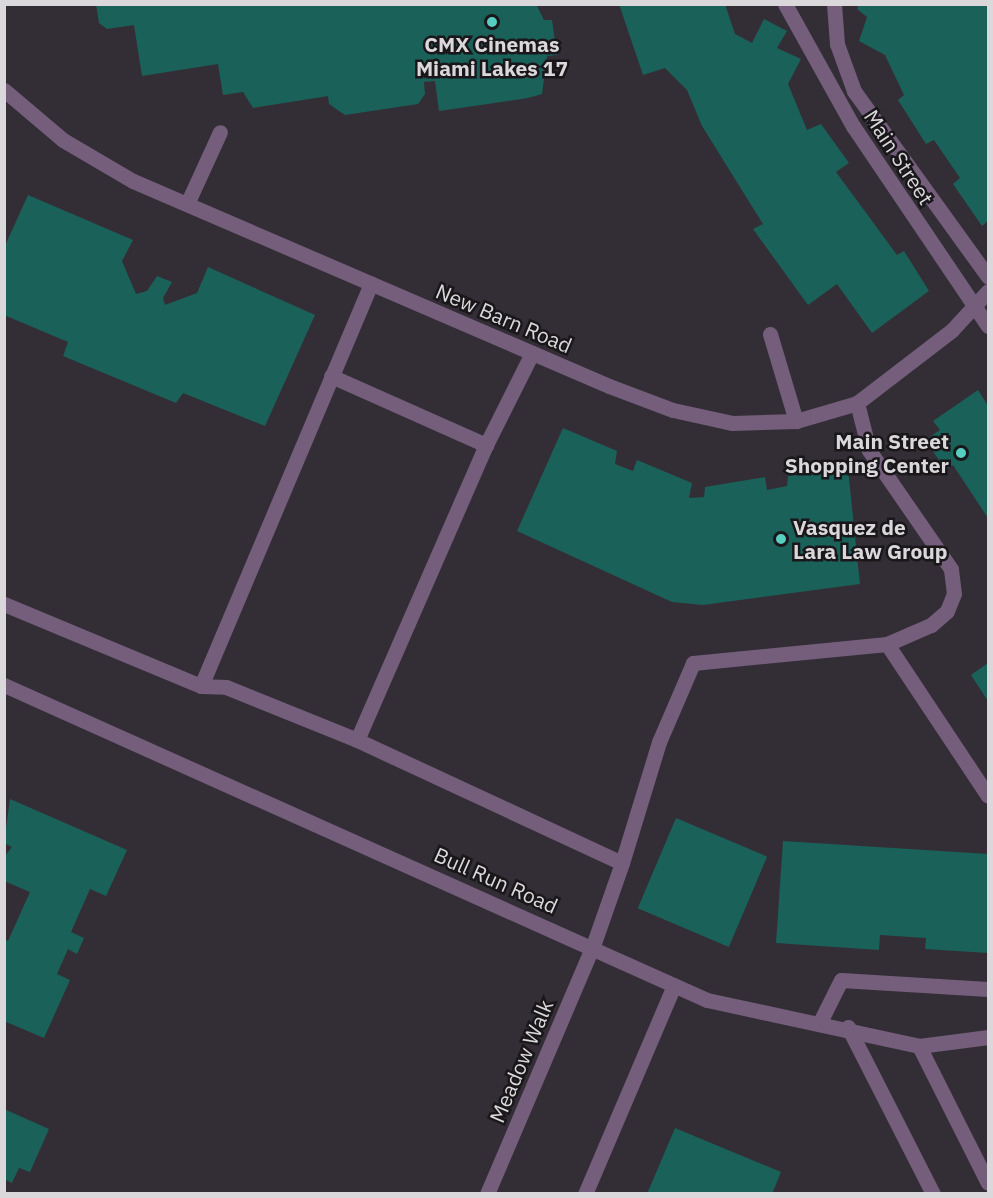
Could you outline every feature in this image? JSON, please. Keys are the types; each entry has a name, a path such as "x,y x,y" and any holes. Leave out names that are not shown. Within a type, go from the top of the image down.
{"street":[{"name":"Main Street","path":"785,4 853,126 988,326"},
{"name":"Main Street","path":"834,4 837,44 854,91 988,277"},
{"name":"New Barn Road","path":"4,90 87,156 187,204 532,353 674,410 732,423 796,421 856,403 974,306 988,291"},
{"path":"187,204 220,132"},
{"path":"201,686 371,284"},
{"path":"770,334 796,421"},
{"path":"357,740 486,445 532,353"},
{"path":"331,376 486,445"},
{"path":"856,403 868,450 951,569 954,594 946,611 931,625 887,644 988,796"},
{"path":"4,603 201,686 226,687 357,740 622,863"},
{"name":"Meadow Walk","path":"487,1194 593,946 622,863 659,742 693,663 887,644"},
{"name":"Bull Run Road","path":"4,686 593,946 707,1000 848,1028 920,1046 988,1037"},
{"path":"820,1022 841,980 988,989"},
{"path":"585,1194 674,985"},
{"path":"848,1028 933,1194"},
{"path":"920,1046 988,1180"}],"building":[{"path":"96,4 536,4 544,20 552,20 557,55 547,56 542,94 528,98 439,111 435,81 424,82 425,94 418,104 345,115 329,104 328,96 253,108 243,92 223,95 218,64 142,76 134,25 107,29 99,23"},
{"path":"619,4 725,4 735,34 752,43 764,19 787,31 777,48 801,59 788,84 807,130 821,124 849,163 836,172 897,255 904,251 929,291 872,333 837,284 808,305 753,229 763,224 702,126 687,90 665,68 643,75"},
{"path":"859,4 988,4 988,221 982,226 953,184 960,178 934,140 926,144 898,100 904,95 885,55 859,41 867,17 857,9"},
{"path":"28,195 133,240 122,261 136,294 147,291 157,276 172,282 163,298 165,305 197,293 208,267 315,315 265,426 183,393 176,403 63,356 68,342 4,315 4,248"},
{"name":"Main Street Shopping Center","path":"978,390 988,406 988,518 953,465 946,470 925,440 940,430 933,421"},
{"path":"563,428 617,451 615,464 633,471 637,460 692,483 689,498 704,497 705,487 765,477 767,490 787,486 788,476 848,469 860,584 703,605 672,602 517,531"},
{"path":"988,663 988,701 971,675"},
{"path":"10,799 127,850 106,896 90,889 71,932 84,938 77,954 68,949 57,974 70,980 44,1038 4,1021 4,939 8,941 30,892 4,881 4,857 12,847 4,843"},
{"path":"676,818 767,857 729,947 638,908"},
{"path":"783,841 988,854 988,953 925,949 926,938 880,935 879,950 776,943"},
{"path":"4,1109 49,1129 30,1172 19,1168 12,1183 4,1179"},
{"path":"675,1128 781,1172 772,1194 647,1194"}],"place":[{"name":"CMX Cinemas Miami Lakes 17","path":"492,22"},
{"name":"Main Street Shopping Center","path":"961,453"},
{"name":"Vasquez de Lara Law Group","path":"781,539"}]}
